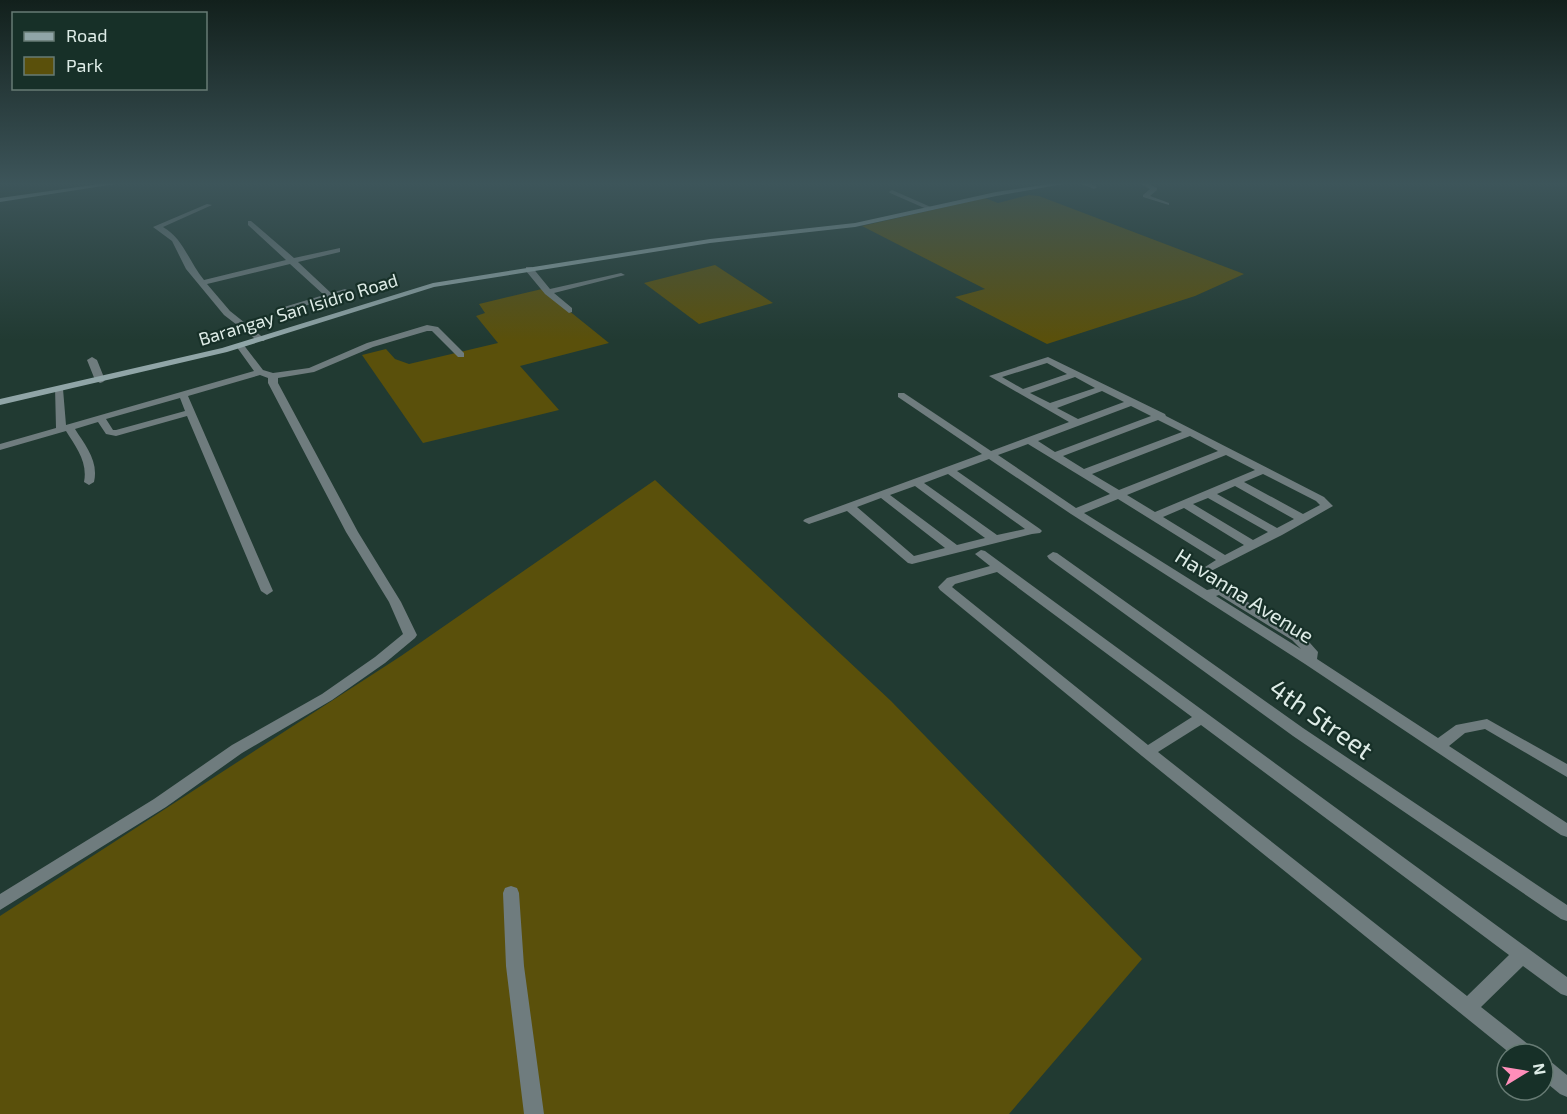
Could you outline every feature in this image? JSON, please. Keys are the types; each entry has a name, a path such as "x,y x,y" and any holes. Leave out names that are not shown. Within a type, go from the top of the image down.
{"street":[{"path":"171,236 189,267 204,282 227,313 261,339"},
{"path":"266,236 330,296"},
{"name":"Barangay San Isidro Road","path":"0,402 240,346 417,289 710,241 761,236"},
{"path":"204,282 337,250"},
{"path":"529,270 548,292 569,310"},
{"path":"548,292 621,274"},
{"path":"287,309 345,291"},
{"path":"0,447 260,372 273,376 311,370 370,345 430,328 435,329 461,355"},
{"path":"240,346 260,372"},
{"path":"93,360 100,380"},
{"path":"1077,423 994,376 1048,360 1192,432 1324,502 1327,506 1211,567"},
{"path":"1023,392 1075,374"},
{"path":"0,903 160,803 237,749 327,697 380,660 410,635 395,602 352,532 273,383 273,376"},
{"path":"1049,407 1103,388"},
{"path":"58,389 65,429 91,465 93,473 89,482"},
{"path":"183,394 267,591"},
{"name":"Havanna Avenue","path":"901,395 1204,595 1224,592 1297,637 1311,652 1310,661 1567,831"},
{"path":"809,520 1131,403"},
{"path":"101,419 110,432 118,433 191,412"},
{"path":"1053,456 1161,416"},
{"path":"1082,474 1192,432"},
{"path":"1029,440 1225,560"},
{"path":"1075,512 1228,451"},
{"path":"848,506 912,560 1035,530 949,470"},
{"path":"1153,517 1264,470"},
{"path":"916,482 994,539"},
{"path":"1235,482 1303,519"},
{"path":"882,494 954,549"},
{"path":"1209,494 1278,533"},
{"path":"1185,504 1253,545"},
{"path":"981,554 1200,719 1567,988"},
{"name":"4th Street","path":"1053,556 1298,732 1567,914"},
{"path":"998,568 951,581 945,586 1147,752 1511,1042"},
{"path":"1147,752 1200,719"},
{"path":"1438,746 1461,729 1487,724 1567,771"},
{"path":"511,893 516,966 534,1114"},
{"path":"1468,1007 1522,955"},
{"path":"1555,1078 1567,1087"}],"green space":[{"path":"881,236 1144,236 1244,274 1195,296 1047,344 955,297 985,289"},
{"path":"715,265 773,303 699,324 644,283"},
{"path":"542,289 609,343 520,366 559,410 423,443 362,355 386,349 395,359 409,364 498,343 476,316 485,313 479,304"},
{"path":"655,480 891,701 1142,959 1009,1114 0,1114 0,916 401,656"}]}
